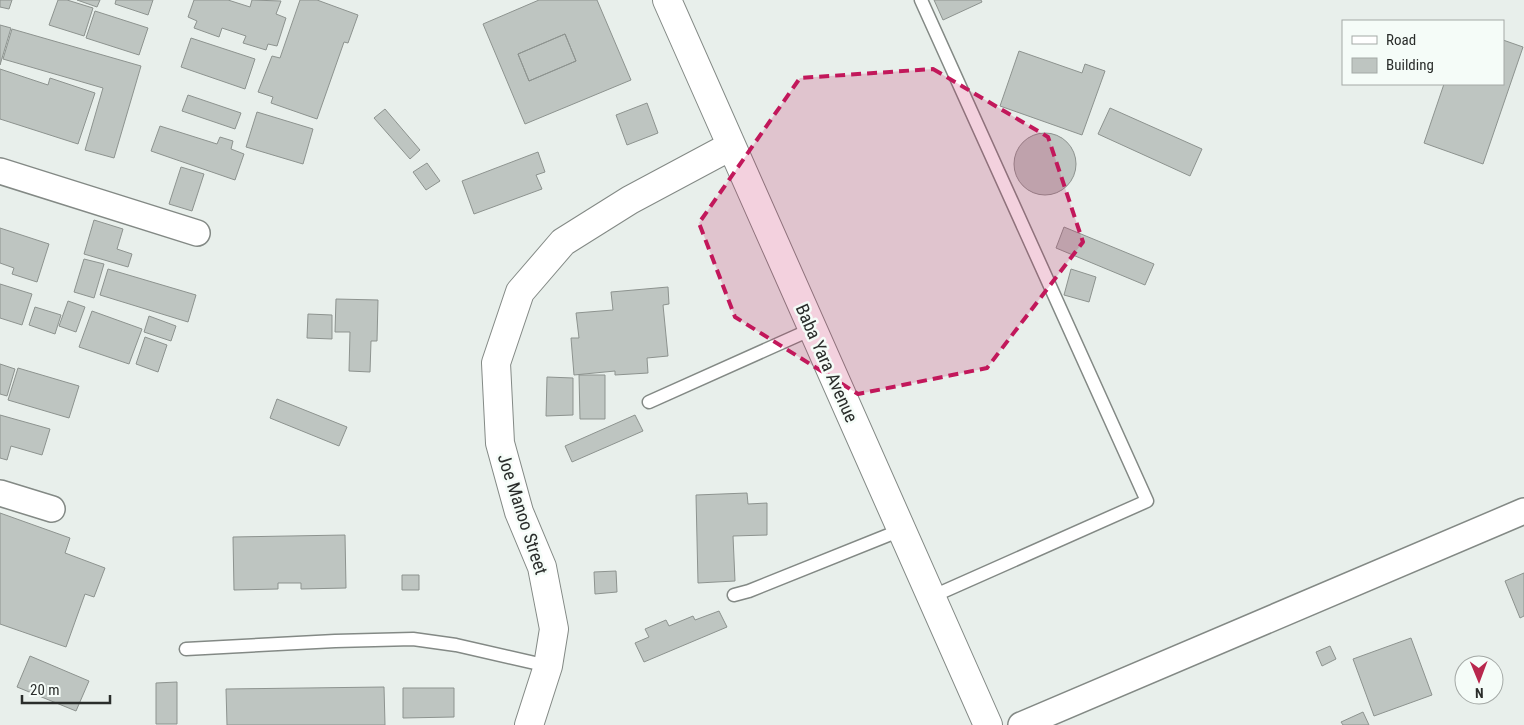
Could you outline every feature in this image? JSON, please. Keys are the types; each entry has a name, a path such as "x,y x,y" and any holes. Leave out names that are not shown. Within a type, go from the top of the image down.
{"main road":[{"name":"Baba Yara Avenue","path":"667,0 988,725"},
{"name":"Joe Manoo Street","path":"529,725 548,666 554,629 542,567 520,512 500,443 496,363 520,292 563,242 630,200 731,146"}],"street":[{"path":"0,171 197,233"},
{"path":"0,493 52,509"},
{"path":"1022,725 1524,511"}],"lane":[{"path":"921,0 1147,502 931,597"},
{"path":"649,402 812,329"},
{"path":"734,595 749,591 901,530"},
{"path":"186,649 335,641 413,640 456,645 548,666"}],"highlighted area":[{"path":"933,69 1048,137 1083,242 987,368 858,394 735,317 699,223 800,78"}],"building":[{"path":"0,0 12,0 9,9 0,7"},
{"path":"58,0 67,0 93,8 84,36 49,25"},
{"path":"77,0 100,0 97,7"},
{"path":"116,0 153,0 148,15 115,4"},
{"path":"194,0 228,0 250,7 252,0 281,1 276,14 286,18 277,46 268,44 266,50 243,43 246,36 222,28 219,37 194,28 197,21 188,17"},
{"path":"300,0 317,0 358,15 348,43 344,42 317,119 271,103 273,97 258,92 272,56 280,58"},
{"path":"539,0 597,0 631,80 525,124 483,24","holes":["565,34 576,61 529,81 518,54"]},
{"path":"934,0 981,0 982,2 943,20"},
{"path":"95,11 148,28 139,55 86,38"},
{"path":"0,25 11,28 0,65"},
{"path":"12,29 141,66 114,158 85,150 103,88 3,59"},
{"path":"565,34 576,61 529,81 518,54"},
{"path":"191,38 255,59 245,89 181,67"},
{"path":"1504,40 1523,47 1483,164 1424,143 1444,85 1504,85"},
{"path":"1019,51 1082,73 1085,64 1105,71 1082,135 1000,106"},
{"path":"0,69 48,85 50,78 95,93 78,144 0,119"},
{"path":"188,95 241,113 235,129 182,111"},
{"path":"647,103 658,133 627,145 616,115"},
{"path":"1110,108 1202,149 1190,176 1098,134"},
{"path":"385,109 420,150 410,159 374,118"},
{"path":"257,112 313,129 303,164 246,147"},
{"path":"160,126 217,144 220,137 233,141 231,149 244,154 235,180 151,151"},
{"path":"1045,133 1062,138 1067,142 1071,147 1076,164 1071,181 1067,186 1062,190 1045,195 1028,190 1023,186 1019,181 1014,164 1019,147 1023,142 1028,138"},
{"path":"538,152 545,172 536,175 542,189 474,214 462,181"},
{"path":"427,163 440,181 426,190 413,172"},
{"path":"181,167 204,174 192,211 169,204"},
{"path":"94,220 123,229 117,249 132,254 128,267 84,254"},
{"path":"1064,227 1154,264 1145,285 1056,248"},
{"path":"0,228 49,244 37,282 12,274 14,268 0,263"},
{"path":"84,259 104,264 94,298 74,292"},
{"path":"108,269 196,295 188,322 100,295"},
{"path":"1071,269 1096,277 1089,302 1064,295"},
{"path":"0,284 32,294 22,325 0,318"},
{"path":"668,287 669,304 663,305 668,356 647,358 648,373 615,375 615,371 574,375 571,338 579,338 576,313 613,310 611,292"},
{"path":"336,299 378,300 377,341 371,341 370,372 349,371 350,332 335,332"},
{"path":"68,301 85,307 76,332 59,326"},
{"path":"35,307 61,315 55,334 29,325"},
{"path":"92,311 142,329 129,364 79,347"},
{"path":"308,314 332,315 332,339 307,338"},
{"path":"149,316 176,326 171,341 144,332"},
{"path":"145,337 167,345 158,372 136,364"},
{"path":"0,364 15,369 7,396 0,394"},
{"path":"18,368 79,386 69,418 8,400"},
{"path":"579,375 605,375 605,419 580,419"},
{"path":"547,377 573,378 573,415 546,416"},
{"path":"277,399 347,427 339,446 270,418"},
{"path":"0,415 50,429 42,455 11,446 7,460 0,458"},
{"path":"635,415 643,431 572,462 565,446"},
{"path":"747,493 748,504 767,503 767,535 733,536 735,581 698,583 696,495"},
{"path":"0,513 70,538 65,553 105,568 94,597 85,594 66,647 0,624"},
{"path":"345,535 346,588 301,589 301,583 278,583 278,589 234,590 233,537"},
{"path":"616,571 617,592 595,594 594,572"},
{"path":"1524,573 1524,616 1520,618 1505,581"},
{"path":"402,575 419,575 419,590 402,590"},
{"path":"719,611 727,627 644,662 635,643 649,637 645,629 666,620 669,626 693,616 695,620"},
{"path":"1411,638 1432,695 1374,716 1353,659"},
{"path":"1330,646 1336,659 1322,666 1316,652"},
{"path":"30,656 89,681 76,711 17,687"},
{"path":"177,682 177,724 156,724 156,683"},
{"path":"384,687 385,725 227,725 226,689"},
{"path":"403,688 454,688 454,717 403,718"},
{"path":"1363,712 1369,725 1343,725 1341,722"}]}
